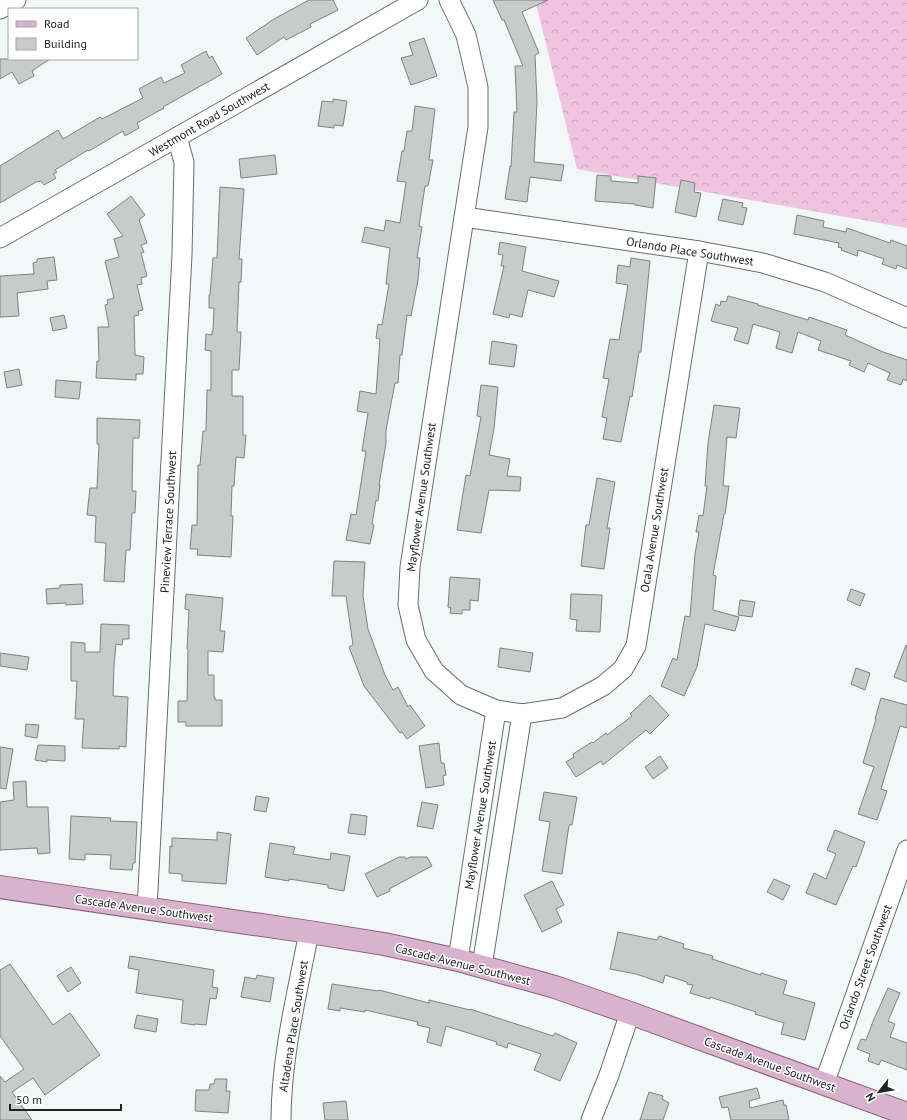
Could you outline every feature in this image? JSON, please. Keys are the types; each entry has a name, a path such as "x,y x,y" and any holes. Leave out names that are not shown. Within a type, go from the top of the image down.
{"main road":[{"name":"Cascade Avenue Southwest","path":"0,887 384,944 482,966 556,988 630,1013 907,1114"}],"street":[{"path":"0,9 16,0"},
{"name":"Westmont Road Southwest","path":"0,238 418,0"},
{"name":"Mayflower Avenue Southwest","path":"449,0 466,35 478,87 478,126 410,567 408,605 416,640 434,671 461,695 496,710 458,960"},
{"name":"Pineview Terrace Southwest","path":"147,908 182,254 184,162 177,137"},
{"name":"Orlando Place Southwest","path":"464,217 699,251 763,263 825,282 907,318"},
{"name":"Ocala Avenue Southwest","path":"496,710 522,714 562,708 603,686 622,669 636,646 699,251"},
{"path":"482,966 522,714"},
{"name":"Orlando Street Southwest","path":"824,1084 907,850"},
{"name":"Altadena Place Southwest","path":"281,1120 281,1097 288,1043 309,932"},
{"path":"591,1120 609,1075 630,1013"}],"green space":[{"path":"535,0 907,0 907,228 577,169"}],"building":[{"path":"309,0 333,0 338,10 310,24 311,27 286,40 284,37 257,55 246,38 274,19"},
{"path":"493,0 548,0 522,12 539,53 535,55 537,102 534,162 564,165 561,181 530,177 527,202 505,199 510,166 511,167 514,112 517,112 515,66 523,66 504,20 502,20"},
{"path":"424,38 437,76 411,85 401,58 413,55 409,43"},
{"path":"206,51 209,58 212,56 222,74 137,123 139,128 125,136 123,131 55,170 57,172 53,174 56,178 44,185 41,181 36,182 0,203 0,166 58,130 63,139 100,117 102,119 143,98 139,89 161,77 164,83 185,73 181,65"},
{"path":"0,59 48,60 32,71 34,76 19,84 12,72 0,79"},
{"path":"333,99 347,101 343,126 334,125 334,128 318,126 322,101 333,102"},
{"path":"415,106 435,109 429,160 433,160 428,186 425,186 419,226 422,227 417,258 420,258 418,280 411,316 407,315 402,355 400,355 398,383 395,383 386,430 386,443 378,501 376,500 372,524 374,525 370,544 346,540 351,514 356,515 366,451 362,451 368,413 357,411 360,391 376,394 380,339 376,338 378,324 382,325 389,284 386,284 390,248 362,242 365,227 384,231 386,220 400,223 406,182 397,181 407,131 412,131"},
{"path":"275,155 277,174 241,178 239,159"},
{"path":"597,175 611,176 611,181 638,183 638,176 656,178 653,208 635,204 595,201"},
{"path":"681,180 695,183 694,192 701,193 696,217 675,212"},
{"path":"220,187 244,189 239,259 242,259 241,282 239,282 237,332 241,332 239,370 232,370 232,396 243,396 243,435 246,435 244,458 236,457 234,486 232,486 231,516 233,516 231,557 197,555 198,549 190,549 192,525 197,525 198,465 200,465 203,431 206,431 207,390 211,390 211,351 205,350 206,334 212,335 213,331 214,308 209,308 209,295 213,258 217,258"},
{"path":"131,196 145,215 139,220 147,243 141,245 144,252 141,253 147,276 141,278 142,284 137,285 143,310 138,311 139,315 134,316 135,355 144,357 143,374 136,374 136,380 96,378 97,361 99,361 98,327 109,327 105,305 108,304 107,300 114,298 105,261 119,257 114,239 123,236 107,214"},
{"path":"723,199 743,203 742,207 747,208 743,225 718,220"},
{"path":"797,215 824,221 823,227 846,232 847,228 890,243 891,240 907,246 907,269 897,265 896,269 882,264 884,259 858,250 857,256 841,250 842,248 838,247 839,243 794,234"},
{"path":"500,242 526,247 522,271 559,281 554,297 528,290 522,317 510,314 509,318 493,314 504,266 501,266 503,255 498,254"},
{"path":"54,257 57,280 47,281 48,289 17,293 19,316 0,317 0,276 34,274 33,263 37,262 37,259"},
{"path":"631,258 650,261 641,352 639,352 632,397 630,396 621,442 603,439 607,418 602,417 609,379 603,378 610,339 619,340 628,285 616,283 618,265 630,267"},
{"path":"728,296 808,320 809,317 847,330 845,335 883,352 907,360 907,381 903,379 901,385 887,380 890,373 868,363 864,372 849,365 851,361 818,350 821,341 798,332 792,353 776,348 780,332 753,324 748,344 734,340 738,328 711,321 716,304 720,306 721,301 726,302"},
{"path":"64,315 67,328 53,331 50,318"},
{"path":"492,341 517,345 514,367 489,364"},
{"path":"19,369 22,385 7,388 4,372"},
{"path":"56,380 81,382 79,399 55,397"},
{"path":"481,385 498,387 494,429 489,455 510,459 507,476 521,477 520,491 489,490 481,533 457,530 466,475 470,476 481,417 477,416"},
{"path":"714,405 740,408 736,438 727,437 723,486 729,486 713,575 716,576 713,610 739,617 735,631 705,624 697,667 684,696 661,686 673,658 677,660 685,616 690,617 695,554 699,532 696,532 699,515 703,516 707,486 705,486 708,443"},
{"path":"97,418 140,420 139,438 133,438 132,491 136,491 135,513 132,513 130,550 126,550 124,582 104,581 106,543 95,542 96,516 87,515 90,488 97,488 99,444 97,444"},
{"path":"597,478 615,482 607,528 610,528 604,569 581,566 586,525 589,525"},
{"path":"334,561 365,562 363,596 368,629 385,675 393,690 398,687 408,707 410,705 425,726 407,739 402,732 400,733 364,686 349,647 353,645 346,596 332,596"},
{"path":"450,577 480,579 478,601 470,600 470,610 462,610 462,614 450,613 451,608 448,607"},
{"path":"82,584 83,604 47,604 46,589 60,588 60,585"},
{"path":"851,589 865,594 860,606 847,600"},
{"path":"186,594 223,598 220,631 225,631 223,652 208,651 208,675 214,675 214,697 215,700 222,700 222,726 186,726 186,722 178,722 178,701 187,701 189,610 185,609"},
{"path":"571,594 602,595 600,632 576,631 577,620 570,619"},
{"path":"740,600 755,602 752,617 738,615"},
{"path":"101,624 129,625 129,639 123,639 122,645 116,644 114,666 113,696 128,697 126,747 119,746 119,749 82,748 84,719 75,719 77,681 71,681 71,642 85,643 85,652 100,652"},
{"path":"906,645 907,646 907,682 894,677"},
{"path":"500,648 533,653 530,672 498,667"},
{"path":"0,653 29,657 27,670 0,666"},
{"path":"856,668 870,673 865,690 851,684"},
{"path":"650,695 669,715 650,734 646,730 603,765 601,761 576,777 566,762 574,757 573,754 592,742 593,743 606,733 607,735 632,716 630,714"},
{"path":"881,698 907,705 907,728 900,726 881,789 887,791 877,820 858,814 874,767 863,763"},
{"path":"26,724 39,725 37,738 25,736"},
{"path":"439,743 441,763 444,763 446,775 443,776 444,785 426,788 419,746"},
{"path":"38,745 65,746 65,761 47,760 47,762 35,760"},
{"path":"0,747 13,749 6,789 0,788"},
{"path":"660,756 668,768 653,779 645,767"},
{"path":"26,781 27,807 48,807 50,853 38,854 37,848 0,850 0,802 14,800 13,782"},
{"path":"544,792 577,797 572,825 569,825 562,874 542,871 550,822 539,820"},
{"path":"256,796 269,798 266,812 254,810"},
{"path":"422,802 438,805 433,829 417,826"},
{"path":"351,814 367,816 365,835 348,833"},
{"path":"71,816 111,818 110,821 137,822 135,863 133,863 132,870 110,869 111,855 85,854 85,860 69,859"},
{"path":"835,830 865,842 856,867 853,866 836,905 806,893 814,873 826,879 836,854 827,850"},
{"path":"217,832 231,834 226,884 182,881 182,874 169,873 170,846 172,847 172,838 217,840"},
{"path":"270,843 295,847 293,854 330,860 331,853 350,856 344,891 328,888 328,885 265,877"},
{"path":"399,857 405,857 406,859 410,857 427,857 432,866 377,897 365,874"},
{"path":"774,879 790,886 783,900 767,892"},
{"path":"552,881 564,905 556,909 562,922 542,932 524,895"},
{"path":"618,932 657,940 659,936 684,944 683,948 713,956 712,959 761,975 761,973 787,981 783,994 815,1003 805,1040 781,1034 784,1023 710,997 710,999 690,993 693,985 687,984 687,982 665,975 663,983 636,974 610,969"},
{"path":"130,956 214,970 212,987 218,988 216,999 210,998 206,1025 181,1023 183,1000 136,993 139,970 128,968"},
{"path":"10,964 53,1025 70,1013 100,1055 45,1095 33,1078 12,1092 32,1120 0,1120 0,1076 5,1082 24,1069 0,1036 0,970"},
{"path":"71,967 81,983 68,992 57,976"},
{"path":"257,975 274,978 270,1002 241,997 245,977 256,979"},
{"path":"332,984 379,990 429,1003 429,1000 470,1009 553,1036 555,1033 577,1043 560,1081 534,1070 541,1054 508,1043 507,1048 496,1044 497,1042 446,1026 441,1046 427,1042 430,1028 417,1025 418,1022 365,1010 365,1012 340,1008 340,1011 328,1009"},
{"path":"888,988 900,993 888,1021 895,1024 890,1037 907,1043 907,1070 881,1060 879,1065 868,1061 870,1054 857,1049 861,1039 866,1040"},
{"path":"137,1015 158,1019 156,1032 134,1028"},
{"path":"215,1079 227,1079 226,1091 230,1091 228,1113 195,1111 196,1090 209,1090 210,1084 214,1084"},
{"path":"757,1088 760,1098 749,1101 750,1108 783,1100 784,1105 786,1105 789,1120 731,1120 728,1107 722,1108 719,1097"},
{"path":"649,1092 663,1096 662,1099 669,1103 663,1120 640,1120"},
{"path":"346,1101 348,1120 325,1120 323,1103"}]}
